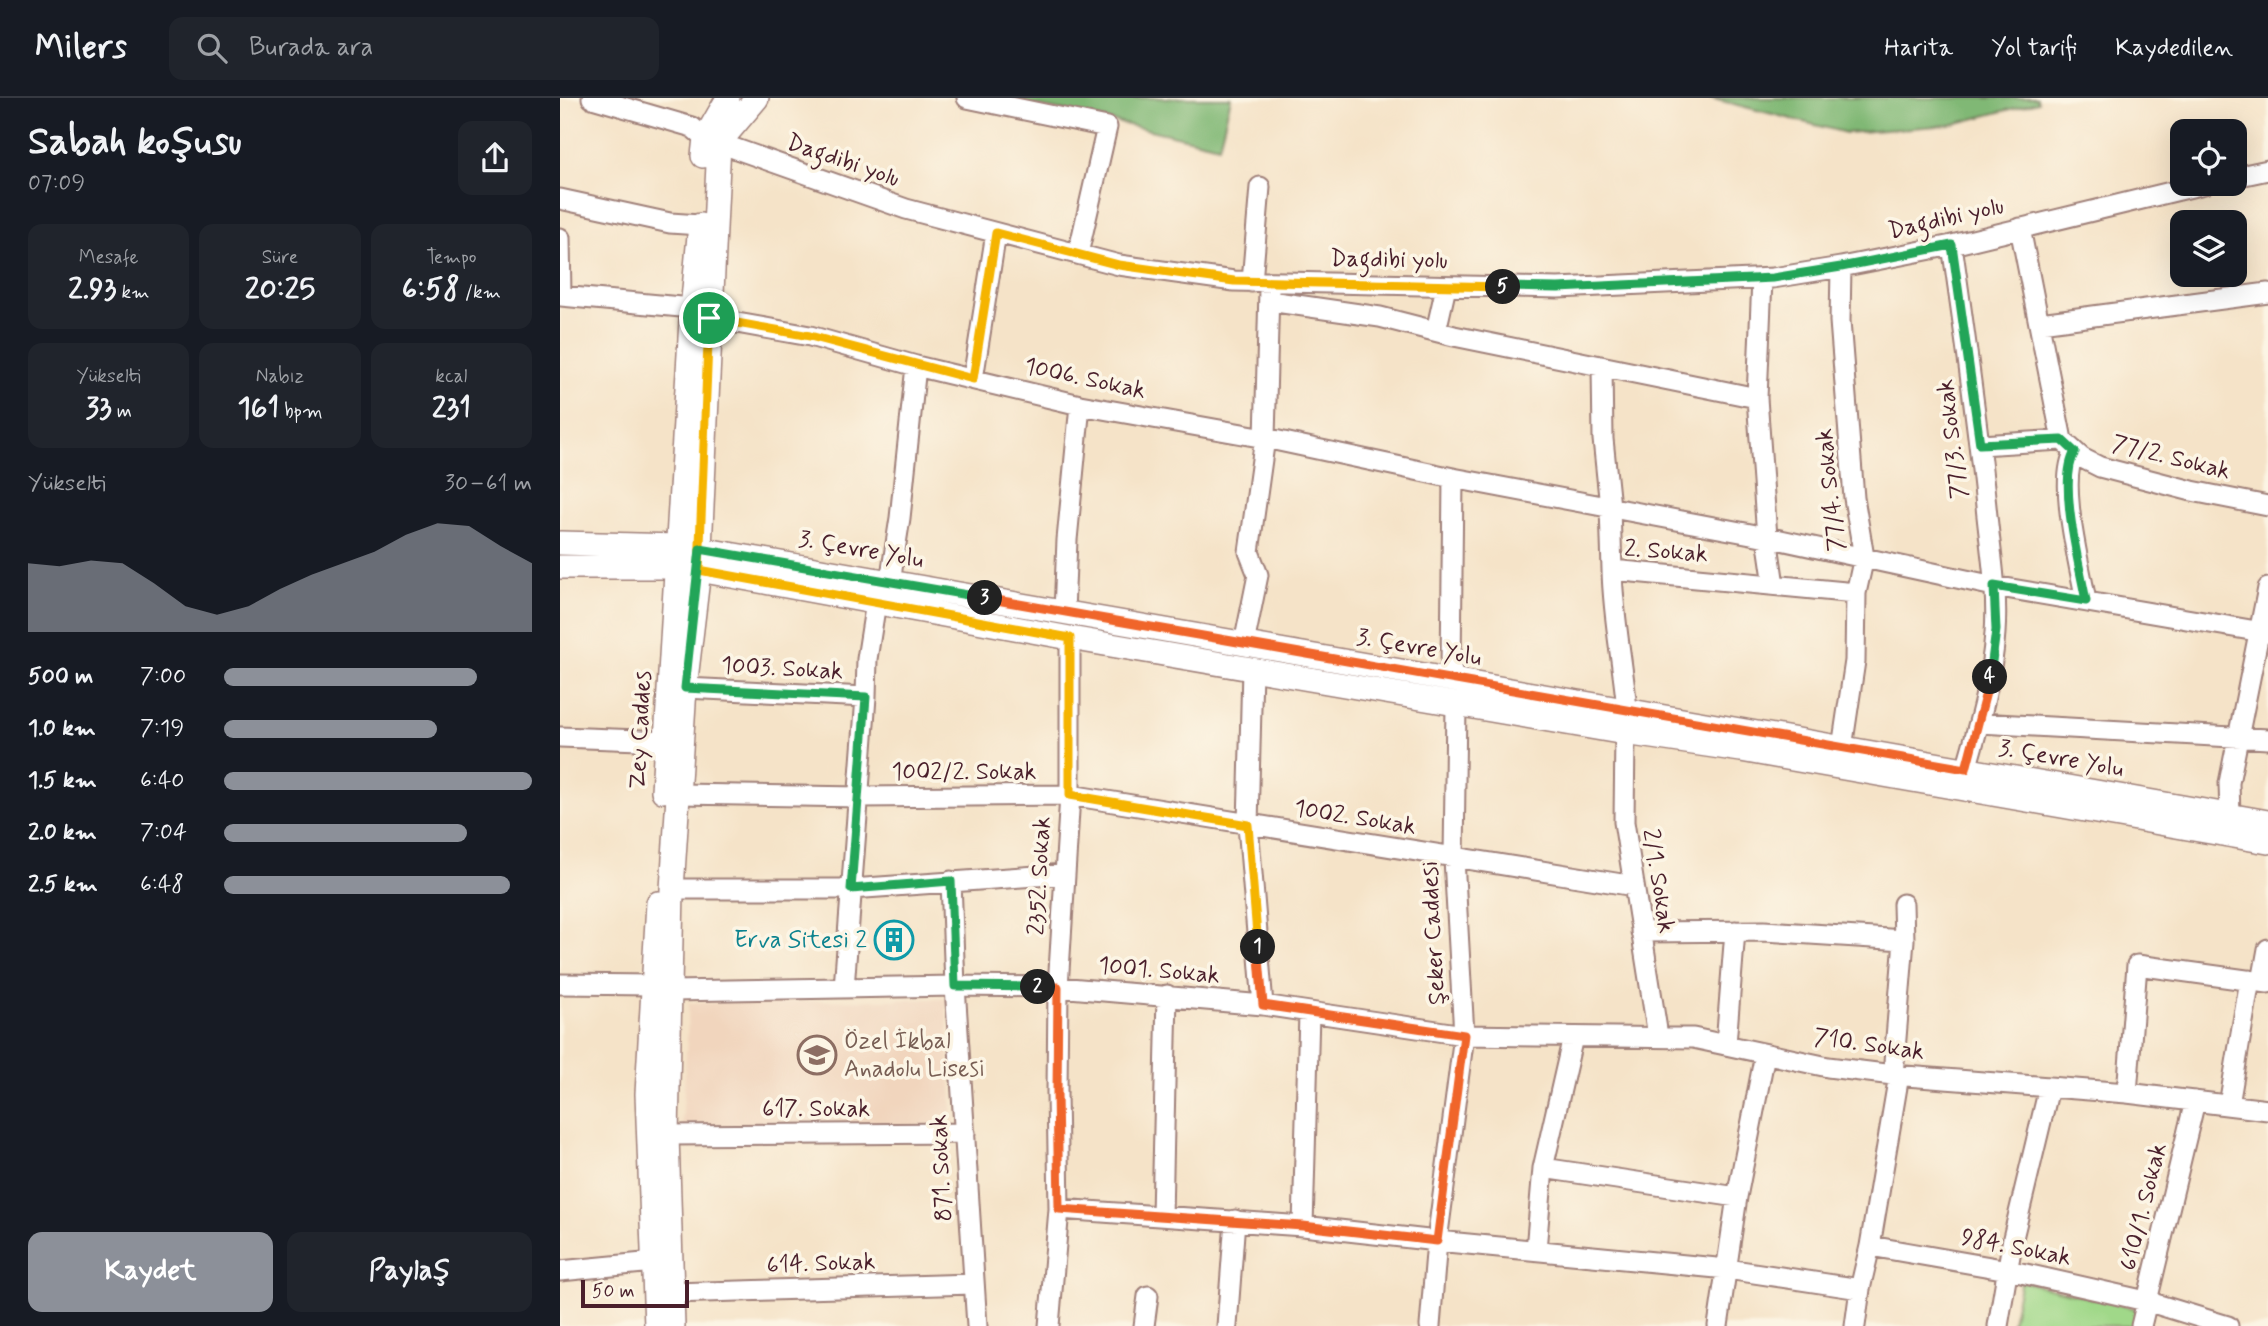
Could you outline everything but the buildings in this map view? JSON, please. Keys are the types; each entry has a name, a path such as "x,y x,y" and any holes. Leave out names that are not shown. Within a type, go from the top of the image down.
{"main road":[{"path":"712,140 728,98"},
{"path":"712,140 757,98"},
{"name":"Zey Caddes","path":"701,313 700,225 712,140"},
{"name":"Zey Caddes","path":"656,1326 647,1094 672,889 685,688 688,558 712,140"},
{"name":"3. Çevre Yolu","path":"560,543 890,582 1064,612 1457,681 1741,750 2268,842"},
{"name":"Zey Caddes","path":"673,1326 662,988 666,741 688,558"},
{"name":"3. Çevre Yolu","path":"560,567 688,558 876,602 1456,704 1842,748 2268,822"}],"street":[{"name":"Dagdibi yolu","path":"592,98 692,127 712,140 906,209 1119,265 1234,281 1264,288 1558,288 1762,278 1841,267 1952,245 2170,192"},
{"path":"967,98 1107,127 1078,254"},
{"path":"2247,174 2268,170"},
{"path":"1244,644 1258,575 1249,552 1265,438 1260,187"},
{"path":"560,200 670,223 700,225"},
{"path":"2020,228 2069,446 2068,478 2074,534 2086,601"},
{"path":"973,379 996,233"},
{"name":"1006. Sokak","path":"560,238 560,296 701,313 810,336 916,366 1080,405 1265,438 1453,478 1766,537 1994,586 2264,632"},
{"name":"77/3. Sokak","path":"1952,245 1980,444 1994,586 1992,667 1980,723 1966,769"},
{"name":"77/4. Sokak","path":"1841,267 1840,321 1843,362 1854,498 1864,557 1856,593 1855,661 1842,748"},
{"path":"1762,278 1756,398 1766,537 1774,585"},
{"path":"1436,331 1446,287"},
{"path":"1264,288 1436,331 1756,398"},
{"path":"2040,323 2268,293"},
{"path":"890,582 900,518 916,366"},
{"path":"1602,367 1603,439 1610,507 1612,570"},
{"path":"1064,612 1067,540 1080,405"},
{"path":"1980,444 2069,446"},
{"name":"77/2. Sokak","path":"2069,446 2082,458 2100,467 2192,491 2268,506"},
{"path":"1453,478 1451,669 1457,681"},
{"name":"2. Sokak","path":"1626,722 1625,678 1613,610 1612,570 1856,593"},
{"path":"2230,815 2229,783 2264,632 2268,588"},
{"name":"1003. Sokak","path":"685,688 866,697 867,659 876,602"},
{"name":"2352. Sokak","path":"1049,1326 1059,1209 1058,987 1070,795 1070,638"},
{"path":"1252,669 1248,825 1263,1005"},
{"path":"844,988 866,697"},
{"name":"Şeker Caddesi","path":"1430,1326 1437,1241 1464,1035 1454,859 1456,704"},
{"name":"2/1. Sokak","path":"1626,722 1624,822 1658,1036"},
{"path":"1980,723 2268,739"},
{"path":"560,737 666,741"},
{"name":"1002/2. Sokak","path":"678,794 860,797 1070,795 1248,825"},
{"name":"1002. Sokak","path":"1248,825 1634,886"},
{"path":"672,889 851,889 1064,874"},
{"name":"871. Sokak","path":"951,881 955,986 977,1326"},
{"path":"1855,1326 1896,1075 1904,940 1903,904"},
{"path":"1642,932 1735,930 1904,940"},
{"path":"1726,1044 1735,930"},
{"path":"2229,1105 2268,949"},
{"path":"2127,1093 2137,965 2260,982"},
{"name":"1001. Sokak","path":"560,984 662,988 1058,987 1263,1005 1464,1035"},
{"path":"1162,1216 1167,995"},
{"path":"1303,1226 1308,1013"},
{"name":"710. Sokak","path":"1464,1035 1693,1038 1828,1067 2127,1093 2268,1110"},
{"path":"1536,1250 1543,1168 1573,1037"},
{"path":"1718,1326 1737,1198 1765,1054"},
{"path":"1998,1326 2013,1238 2049,1088"},
{"name":"610/1. Sokak","path":"2141,1326 2195,1101"},
{"name":"617. Sokak","path":"667,1135 965,1133"},
{"path":"1543,1168 1737,1198"},
{"path":"1059,1209 1303,1226 1727,1269 1860,1289"},
{"path":"1227,1326 1235,1220"},
{"name":"984. Sokak","path":"1870,1246 2008,1270 2146,1301 2228,1326"},
{"path":"560,1270 654,1262"},
{"name":"614. Sokak","path":"672,1293 973,1283"},
{"path":"1144,1326 1148,1296"}],"shaded area":[{"name":"Özel İkbal Anadolu Lisesi","path":"946,999 953,1125 682,1127 689,1003"}],"green space":[{"path":"991,98 1231,98 1219,146 1081,114"},
{"path":"1710,98 2037,98 2038,102 1950,125 1846,133"},
{"path":"2021,1281 2137,1309 2134,1326 2011,1326"}],"place":[{"name":"Erva Sitesi 2","path":"894,940"},
{"name":"Özel İkbal Anadolu Lisesi","path":"817,1055"}],"route":[{"path":"709,318 699,570 1070,638 1070,795 1248,825 1263,1005 1464,1035 1437,1241 1235,1220 1059,1209 1058,987 955,986 951,881 851,889 866,697 685,688 699,570 700,549 1966,769 1980,723 1992,667 1996,630 1994,586 2086,601 2074,534 2068,478 2069,466 2075,452 2062,440 1980,444 1952,245 1773,278 1558,288 1446,287 1234,281 1119,265 996,233 973,379 810,336 709,318"}]}
